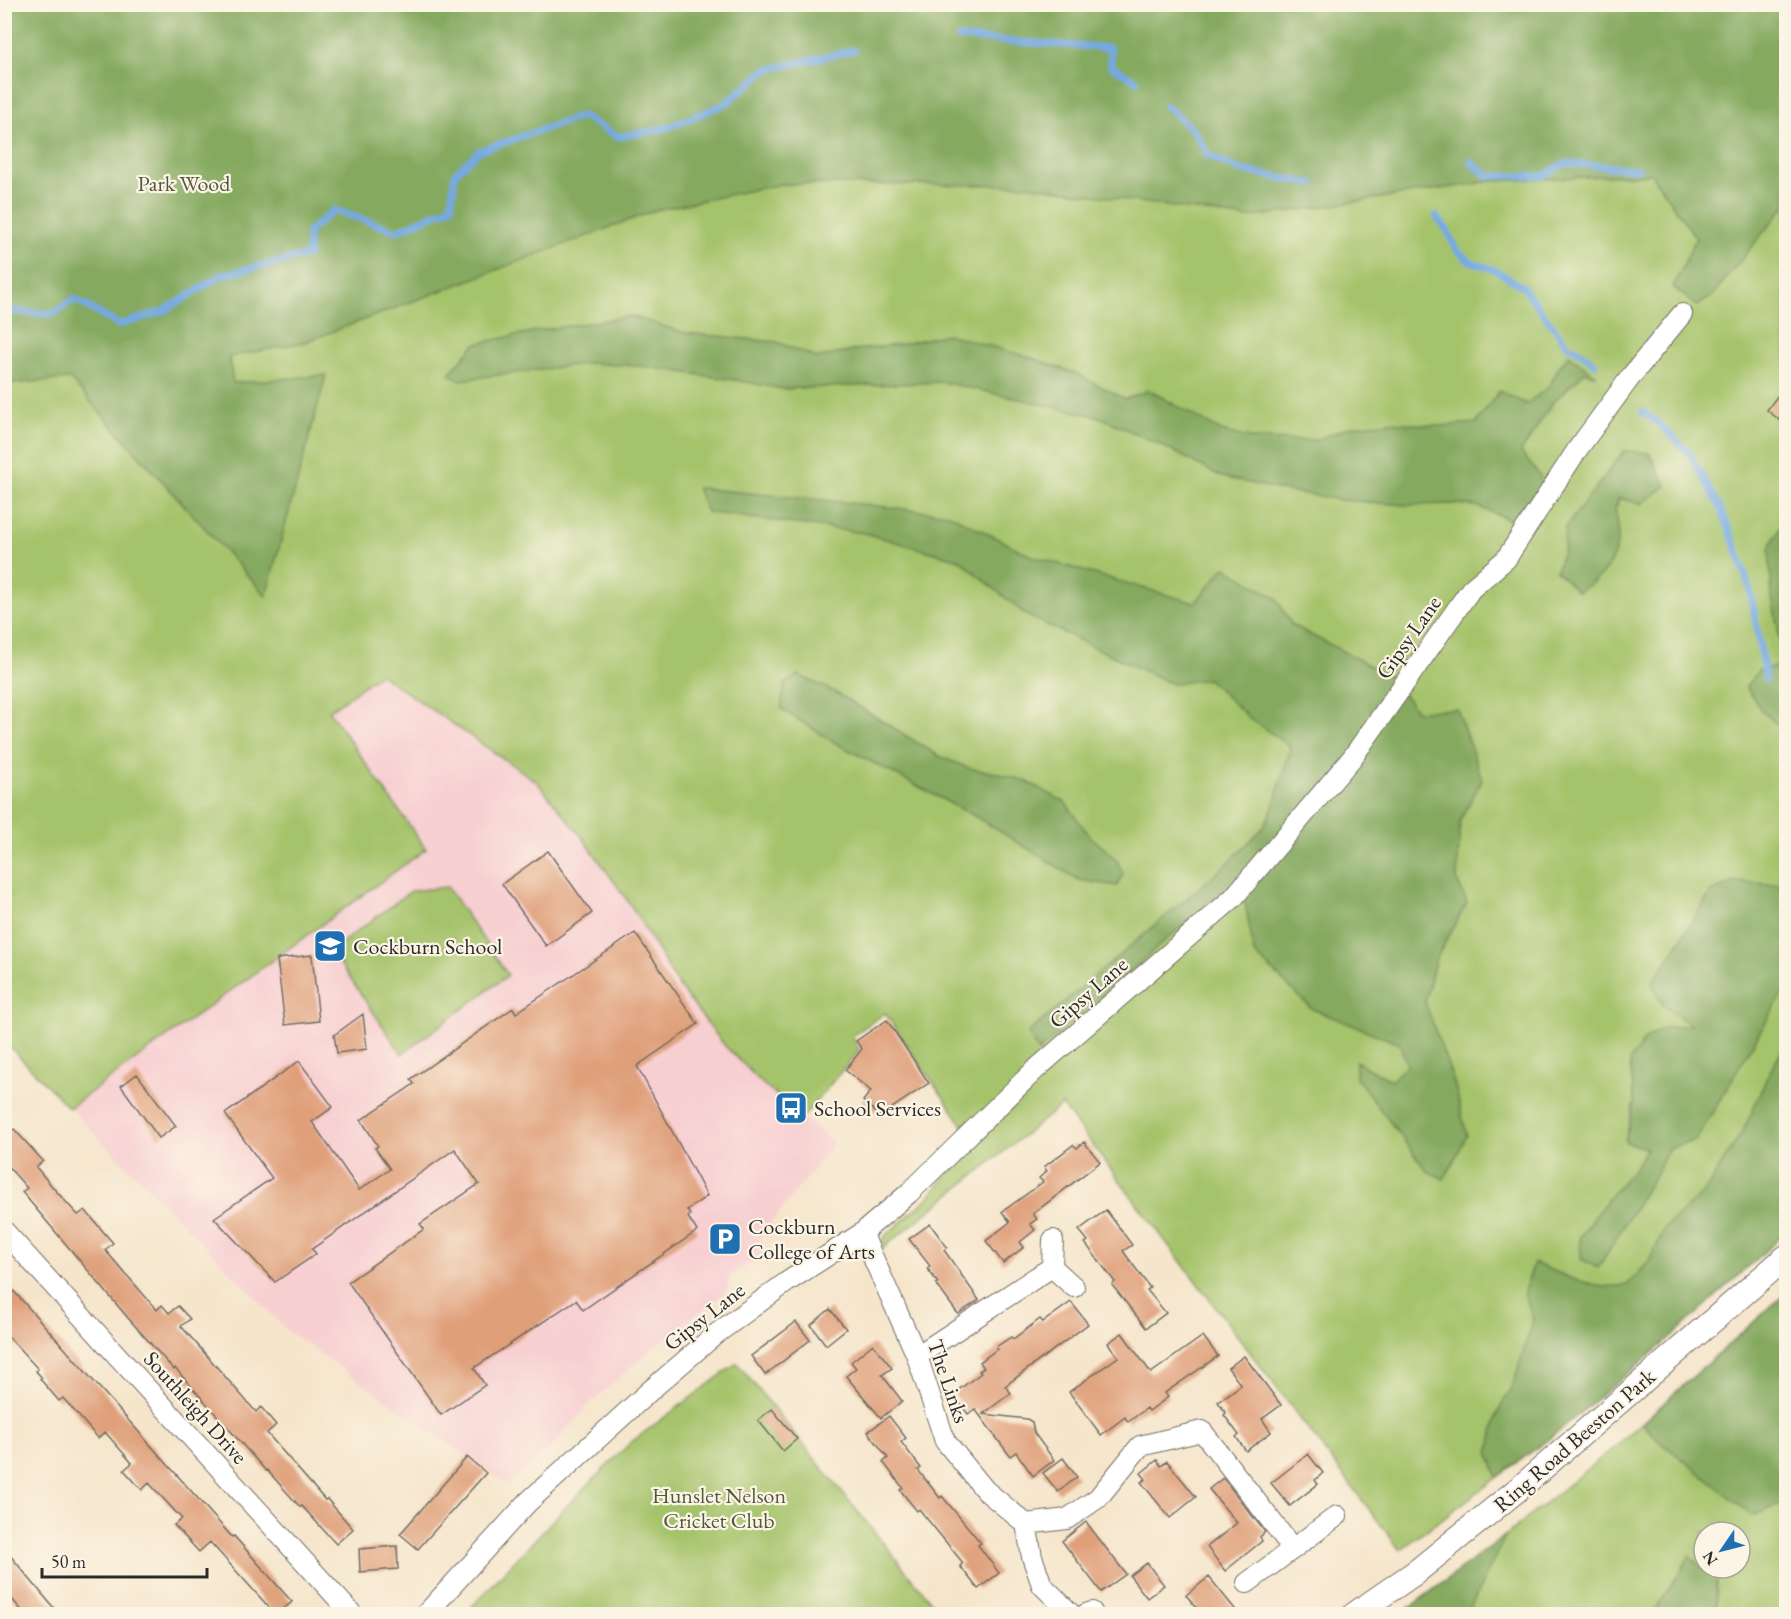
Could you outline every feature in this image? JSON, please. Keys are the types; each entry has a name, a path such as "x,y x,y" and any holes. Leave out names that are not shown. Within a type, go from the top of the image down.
{"street":[{"name":"Gipsy Lane","path":"426,1614 528,1502 652,1389 725,1328 786,1282 862,1233 922,1181 1035,1070 1233,898 1352,758 1471,589 1506,559 1577,450 1632,375 1682,314"},
{"name":"Southleigh Drive","path":"4,1231 351,1614"},
{"name":"The Links","path":"862,1233 917,1356 945,1441 985,1490 1026,1524"},
{"path":"1053,1240 1052,1267 1074,1287"},
{"name":"Ring Road Beeston Park","path":"1354,1614 1416,1572 1522,1486 1786,1257"},
{"path":"917,1356 1052,1267"},
{"path":"1071,1614 1042,1585 1032,1557 1026,1524 1067,1519 1098,1498 1140,1446 1202,1431 1293,1549"},
{"path":"1247,1583 1337,1516"}],"shaded area":[{"name":"Cockburn School","path":"266,596 537,782 583,838 630,904 680,988 725,1046 764,1085 834,1143 759,1238 770,1259 748,1264 732,1275 726,1292 658,1344 589,1404 554,1444 508,1485 288,1331 5,1042"}],"green space":[{"name":"Park Wood","path":"5,4 1786,5 1786,209 1784,207 1711,297 1697,306 1673,287 1696,238 1651,174 1493,181 1247,218 1027,185 781,184 656,210 305,342 229,357 233,383 326,375 266,596 70,379 5,384"},
{"path":"4,5 1786,5 1786,1232 1670,1338 1550,1438 1400,1550 1062,1105 883,1248 882,1241 885,1236 927,1199 949,1172 1039,1076 964,1127 885,1013 852,1036 859,1050 804,1116 764,1085 725,1046 680,988 630,904 583,838 537,782 380,674 329,711 426,849 69,1108 5,1042"},
{"path":"630,316 686,333 777,342 817,358 903,344 947,334 1026,356 1075,373 1125,399 1149,390 1221,431 1253,439 1315,440 1352,426 1390,422 1440,426 1476,423 1499,391 1526,404 1549,387 1559,367 1569,355 1597,376 1585,372 1553,402 1521,452 1540,476 1541,486 1513,521 1477,506 1406,505 1342,500 1222,477 1100,417 943,382 783,389 640,366 589,363 460,380 449,374 475,344 536,331"},
{"path":"1624,451 1649,453 1666,486 1641,504 1619,498 1615,510 1618,536 1615,553 1599,578 1578,592 1556,571 1564,548 1565,528"},
{"path":"697,488 949,514 1032,556 1195,603 1225,567 1276,598 1292,625 1388,675 1417,711 1457,709 1482,780 1460,821 1457,880 1467,903 1435,961 1425,1002 1454,1082 1467,1136 1444,1179 1427,1171 1356,1077 1356,1061 1392,1080 1407,1065 1400,1044 1312,1009 1254,953 1245,902 1222,891 1038,1052 1028,1033 1226,865 1263,828 1272,810 1291,747 1248,717 1208,679 1172,684 1026,615 960,560 864,533 707,512"},
{"path":"1786,507 1786,732 1761,710 1746,687 1759,670 1779,666 1782,650 1772,598 1769,548 1784,520"},
{"path":"798,675 833,691 939,756 968,768 1026,781 1065,802 1089,835 1117,860 1123,874 1117,886 1079,880 978,818 832,741 781,709 785,684"},
{"path":"1734,882 1786,885 1786,988 1696,1140 1669,1148 1598,1268 1581,1259 1580,1237 1611,1195 1634,1169 1646,1148 1625,1142 1634,1102 1630,1060 1645,1039 1663,1028 1691,1025 1664,1006 1652,984 1711,892"},
{"path":"447,887 508,975 402,1054 331,951 411,891"},
{"path":"1786,1044 1786,1232 1670,1338 1550,1438 1497,1477 1489,1453 1497,1414 1514,1382 1533,1321 1524,1292 1534,1263 1573,1279 1602,1287 1627,1285 1648,1263 1666,1226 1705,1191 1744,1129 1768,1075"},
{"path":"1786,1293 1786,1614 1401,1614 1506,1535 1617,1445"},
{"path":"1786,1293 1786,1502 1753,1516 1657,1439 1642,1423"},
{"name":"Hunslet Nelson Cricket Club","path":"737,1363 941,1614 465,1614 554,1519 630,1443"},
{"path":"1506,1535 1467,1614 1401,1614"},
{"path":"1690,1556 1692,1558 1692,1580 1716,1580 1717,1609 1710,1614 1653,1614"}],"building":[{"path":"1786,384 1786,425 1767,410"},
{"path":"548,851 592,913 546,946 502,884"},
{"path":"635,933 698,1024 637,1066 707,1196 687,1210 690,1215 688,1217 697,1231 583,1310 576,1300 474,1368 485,1385 441,1415 348,1282 424,1229 420,1224 479,1184 455,1149 312,1249 316,1254 275,1282 214,1218 272,1178 225,1114 299,1061 333,1107 312,1122 359,1190 390,1169 375,1148 378,1146 361,1120 414,1084 411,1079 513,1008 516,1013"},
{"path":"312,955 319,1021 285,1025 277,959"},
{"path":"363,1014 367,1049 337,1053 334,1035"},
{"path":"887,1020 929,1083 880,1116 863,1101 871,1091 845,1070 862,1049 856,1041"},
{"path":"137,1074 176,1126 159,1138 121,1086"},
{"path":"14,1129 43,1161 36,1167 56,1191 78,1215 85,1210 113,1243 105,1250 157,1310 162,1305 169,1313 178,1306 190,1319 181,1326 256,1412 261,1407 276,1425 267,1433 353,1529 336,1544 266,1471 175,1368 174,1370 22,1192 27,1188 4,1162 4,1137"},
{"path":"1084,1142 1100,1162 1033,1214 1037,1219 1030,1224 1035,1230 1020,1242 1024,1247 1003,1263 986,1241 1010,1222 1002,1212 1043,1182 1039,1178 1047,1171 1044,1167 1073,1145 1077,1148"},
{"path":"1106,1210 1132,1245 1123,1251 1150,1288 1147,1290 1166,1313 1146,1328 1112,1285 1115,1282 1085,1243 1088,1241 1079,1230"},
{"path":"930,1224 947,1247 944,1250 979,1300 958,1314 936,1284 938,1283 927,1268 930,1266 909,1239"},
{"path":"4,1280 292,1602 275,1614 210,1542 199,1552 174,1525 182,1519 149,1483 142,1490 124,1470 132,1463 105,1432 98,1438 63,1398 59,1401 40,1379 42,1378 36,1371 38,1369 4,1332"},
{"path":"1071,1302 1088,1324 1005,1386 1011,1393 983,1414 1027,1419 1032,1422 1034,1433 1054,1460 1033,1476 1016,1452 1010,1456 975,1409 968,1414 953,1394 981,1373 979,1371 984,1368 980,1362 997,1349 996,1347 1011,1337 1013,1339 1040,1319 1043,1322"},
{"path":"830,1309 846,1329 826,1345 811,1325"},
{"path":"796,1322 810,1340 765,1375 751,1356"},
{"path":"1122,1333 1151,1373 1203,1336 1218,1356 1165,1393 1168,1397 1149,1411 1147,1408 1128,1422 1125,1417 1101,1435 1069,1392 1118,1357 1108,1343"},
{"path":"873,1344 892,1368 882,1375 902,1401 881,1418 846,1376 856,1368 851,1362"},
{"path":"1244,1356 1281,1405 1262,1419 1271,1432 1246,1451 1236,1437 1239,1435 1224,1415 1226,1413 1218,1402 1241,1385 1228,1368"},
{"name":"Hunslet Nelson Cricket Club","path":"772,1409 797,1439 783,1451 758,1420"},
{"path":"889,1416 906,1438 901,1442 921,1468 918,1470 981,1543 978,1545 999,1573 978,1589 960,1566 963,1563 919,1509 917,1511 900,1490 903,1488 883,1462 888,1458 868,1432"},
{"path":"1308,1454 1323,1473 1315,1480 1318,1484 1290,1506 1271,1483"},
{"path":"467,1457 486,1473 418,1549 400,1534"},
{"path":"1063,1458 1077,1477 1058,1492 1043,1473"},
{"path":"1157,1460 1161,1466 1167,1461 1196,1497 1170,1518 1141,1482 1146,1479 1141,1473"},
{"path":"1223,1478 1265,1532 1260,1537 1262,1541 1225,1571 1207,1547 1237,1523 1209,1489"},
{"path":"1086,1522 1126,1574 1101,1592 1062,1541"},
{"path":"397,1546 398,1569 360,1572 359,1549"},
{"path":"4,1548 59,1614 25,1614 4,1590"},
{"path":"1147,1563 1164,1585 1147,1598 1130,1576"},
{"path":"1209,1577 1239,1614 1202,1614 1186,1595"}],"waterway":[{"path":"959,38 1110,48 1111,66 1137,81"},
{"path":"4,311 53,314 74,299 119,325 164,311 222,275 308,255 308,232 334,210 397,231 451,207 455,173 479,151 582,116 618,137 667,128 725,104 766,70 854,50"},
{"path":"1166,106 1193,130 1209,156 1240,170 1313,184"},
{"path":"1471,162 1488,176 1543,176 1565,163 1638,169"},
{"path":"1436,216 1447,230 1455,248 1469,261 1495,270 1523,287 1567,345 1581,352 1595,364"},
{"path":"1642,412 1657,422 1689,453 1720,507 1750,590 1766,680"}],"place":[{"name":"Cockburn School","path":"330,946"},
{"name":"School Services","path":"791,1108"},
{"name":"Cockburn College of Arts","path":"725,1239"}]}
